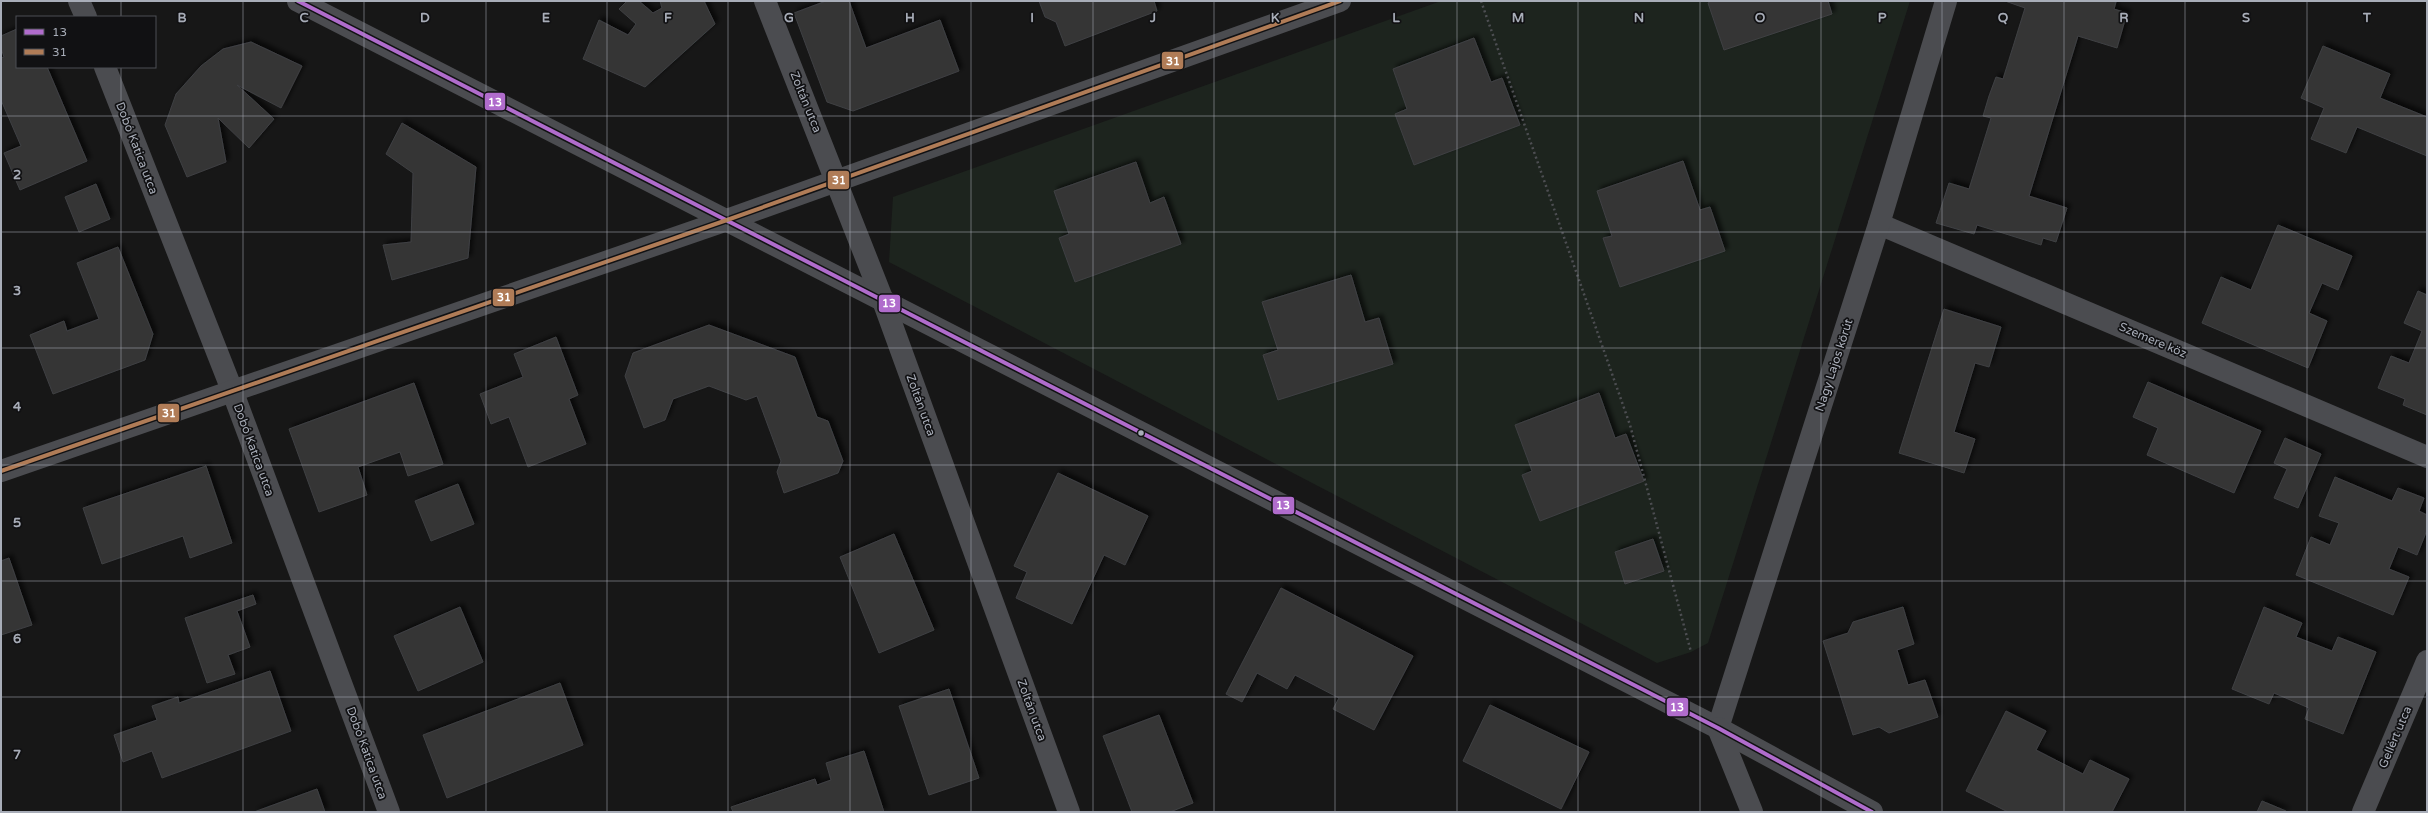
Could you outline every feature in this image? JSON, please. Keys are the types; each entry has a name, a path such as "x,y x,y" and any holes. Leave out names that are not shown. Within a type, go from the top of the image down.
{"street":[{"path":"79,1 86,16"},
{"path":"298,1 882,298 1718,728 1872,812"},
{"name":"Zoltán utca","path":"765,1 882,298 1069,812"},
{"path":"1,470 727,220 1340,1"},
{"name":"Nagy Lajos körút","path":"1718,728 1879,224 1946,1"},
{"name":"Dobó Katica utca","path":"105,68 232,390 389,812"},
{"name":"Szemere köz","path":"1879,224 2427,457"},
{"name":"Gellért utca","path":"2363,812 2427,661"},
{"path":"1718,728 1752,812"}],"path":[{"path":"1481,1 1630,425 1691,652"}],"shaded area":[{"path":"1441,1 1910,1 1708,643 1691,652 1657,663 889,262 893,197"}],"building":[{"path":"627,1 639,1 653,13 662,8 660,1 704,1 715,24 645,87 583,59 599,20 628,35 636,24 619,9"},
{"path":"826,1 849,1 866,48 940,20 959,71 853,111 827,102 794,13"},
{"path":"1039,1 1154,1 1157,11 1065,46 1056,22 1045,17"},
{"path":"1711,1 1828,1 1832,14 1724,50 1708,3"},
{"path":"2005,1 2116,2 2114,9 2127,13 2117,48 2078,36 2029,196 2067,208 2056,242 2043,238 2041,245 1977,225 1974,234 1936,223 1949,183 1969,189 1991,118 1983,116 1989,96 1996,77 2003,79 2025,8"},
{"path":"16,29 16,68 47,68 87,161 20,190 4,153 21,146 1,100 1,58 4,57 1,48 1,36"},
{"path":"1474,38 1491,82 1502,78 1520,125 1414,165 1395,114 1407,109 1393,69"},
{"path":"251,42 302,66 281,108 237,85 274,119 249,148 218,118 226,162 187,177 165,125 176,94 201,66 223,49"},
{"path":"2323,46 2390,74 2380,98 2427,117 2427,156 2357,127 2346,153 2311,139 2324,108 2301,98"},
{"path":"402,123 476,167 468,258 392,280 383,245 411,242 413,173 386,154"},
{"path":"1683,161 1700,210 1710,207 1725,251 1620,287 1603,238 1612,236 1597,191"},
{"path":"1136,162 1150,203 1164,197 1181,244 1075,282 1059,238 1069,234 1054,191"},
{"path":"96,184 110,219 79,232 65,197"},
{"path":"2278,225 2352,256 2338,290 2322,283 2309,313 2327,321 2308,368 2202,323 2221,277 2251,290"},
{"path":"118,247 153,334 145,360 53,394 30,335 64,321 67,331 99,319 77,263"},
{"path":"1351,275 1365,322 1379,318 1393,364 1278,400 1263,355 1278,350 1262,302"},
{"path":"2418,291 2427,295 2427,415 2403,405 2405,399 2378,388 2391,356 2409,363 2422,331 2404,323"},
{"path":"1944,309 2001,327 1989,367 1975,363 1954,432 1975,439 1964,473 1899,453"},
{"path":"709,325 795,357 817,417 828,421 843,461 838,473 784,493 777,472 781,461 757,396 746,400 709,386 673,399 665,420 644,428 625,376 633,353"},
{"path":"556,337 578,395 569,399 586,444 528,467 509,417 491,424 480,394 523,377 514,354"},
{"path":"2148,382 2261,431 2234,493 2147,455 2158,428 2133,417"},
{"path":"414,383 443,464 408,476 400,452 358,467 367,495 319,512 289,429"},
{"path":"1599,393 1615,438 1626,434 1644,481 1540,521 1522,475 1532,471 1515,425"},
{"path":"2285,438 2321,454 2298,508 2274,498 2287,469 2274,463"},
{"path":"206,466 232,543 190,558 183,536 102,564 83,508"},
{"path":"1058,473 1148,516 1125,565 1104,555 1072,624 1016,598 1027,572 1014,566"},
{"path":"2335,477 2392,501 2398,488 2424,498 2419,511 2427,515 2427,530 2417,555 2398,547 2389,569 2409,577 2393,615 2296,575 2311,537 2330,545 2339,523 2319,516"},
{"path":"458,484 474,524 431,541 415,501"},
{"path":"894,534 934,630 879,653 840,557"},
{"path":"1653,539 1664,571 1625,584 1615,552"},
{"path":"9,558 32,625 1,635 1,561"},
{"path":"1281,588 1413,656 1374,730 1333,709 1339,698 1295,675 1287,689 1257,673 1242,702 1226,694"},
{"path":"253,595 256,604 237,611 250,647 228,655 235,674 207,683 185,618"},
{"path":"460,607 483,662 418,691 394,636"},
{"path":"1903,607 1914,644 1897,650 1908,685 1925,680 1938,717 1889,733 1879,727 1853,735 1823,641 1848,633 1853,622"},
{"path":"2264,607 2302,623 2296,637 2332,651 2338,637 2376,652 2343,734 2305,719 2309,708 2274,693 2269,704 2232,689"},
{"path":"270,671 291,731 162,778 152,751 123,762 114,735 157,720 152,706 178,697 179,703"},
{"path":"560,683 583,745 447,798 423,735"},
{"path":"949,689 979,778 929,795 899,706"},
{"path":"1490,705 1589,752 1561,809 1463,761"},
{"path":"2006,711 2046,731 2036,750 2083,774 2090,760 2129,779 2112,812 2008,812 1966,791"},
{"path":"1159,715 1193,803 1170,812 1132,812 1103,736"},
{"path":"864,751 884,812 733,812 731,807 815,779 817,785 831,780 826,763"},
{"path":"317,789 325,812 254,812"},
{"path":"2262,801 2286,811 2257,812"}],"transit line":[{"name":"13","path":"298,1 1718,728 1872,812"},
{"name":"31","path":"1,471 727,220 1340,1"}]}
